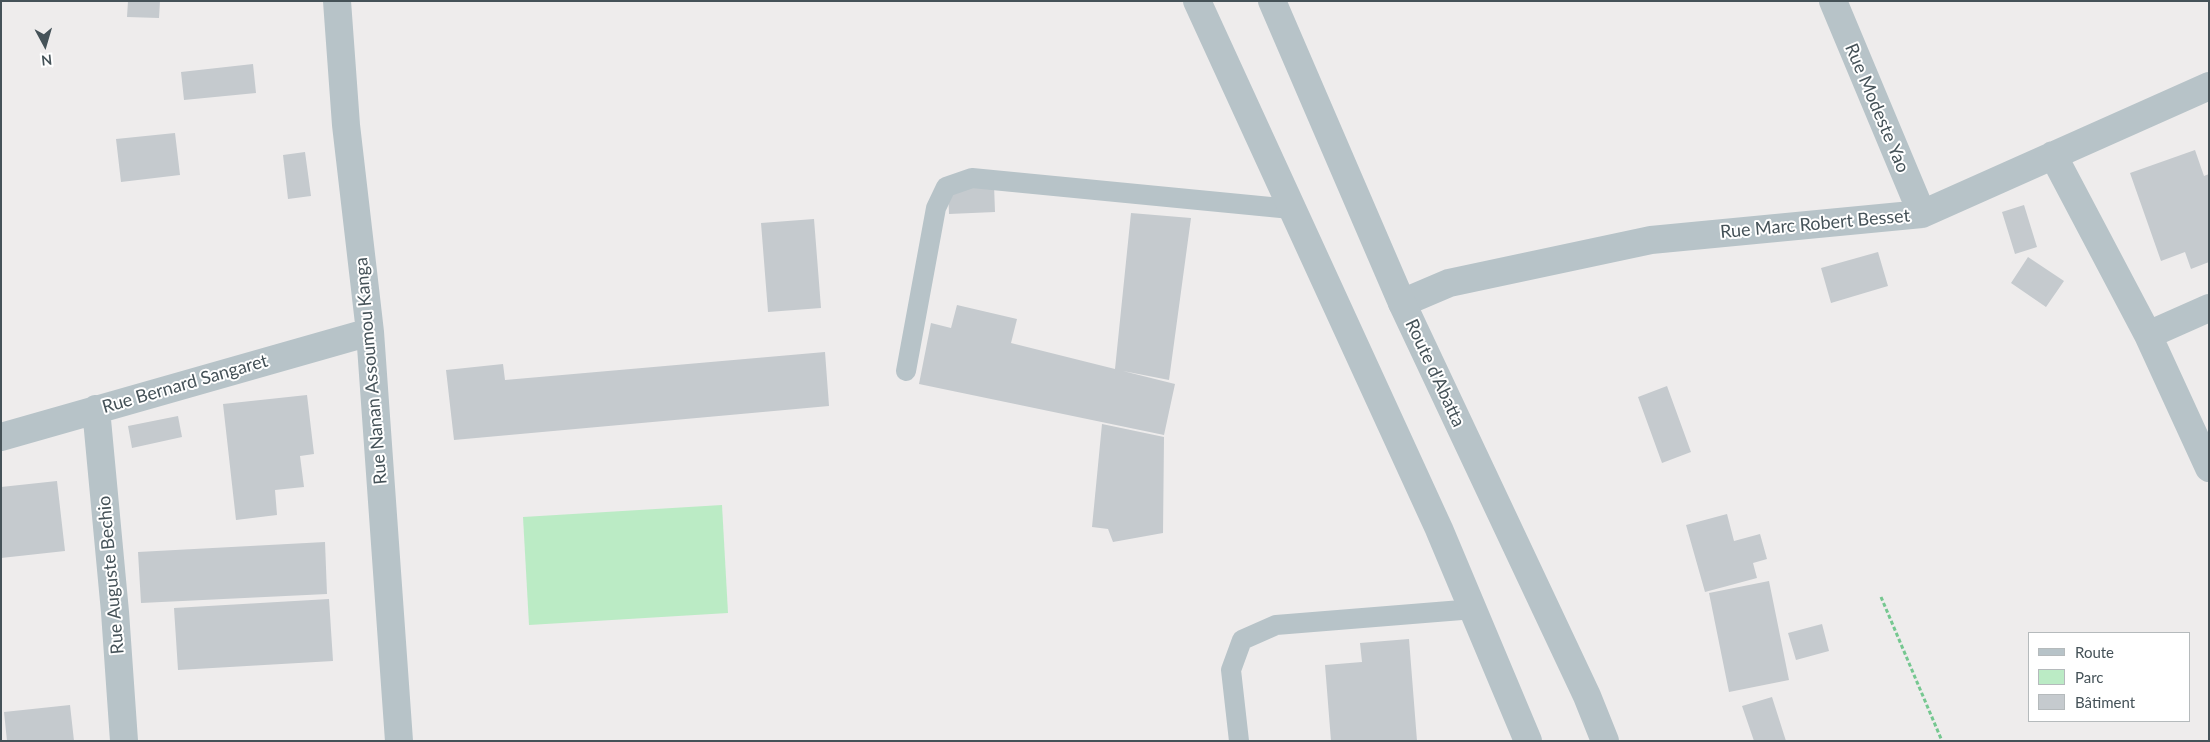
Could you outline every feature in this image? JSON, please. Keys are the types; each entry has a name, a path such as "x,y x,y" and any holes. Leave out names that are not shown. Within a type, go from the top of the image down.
{"street":[{"name":"Rue Nanan Assoumou Kanga","path":"336,1 346,125 370,332 399,741"},
{"path":"1197,1 1474,609 1528,741"},
{"name":"Route d'Abatta","path":"1272,1 1402,303 1587,696 1605,741"},
{"name":"Rue Modeste Yao","path":"1833,1 1922,214"},
{"name":"Rue Marc Robert Besset","path":"1402,303 1449,283 1651,240 1922,214 2209,86"},
{"path":"2053,155 2148,334 2209,468"},
{"path":"2148,334 2209,308"},
{"name":"Rue Bernard Sangaret","path":"1,438 96,409 370,332"},
{"name":"Rue Auguste Bechio","path":"96,409 115,612 124,741"}],"lane":[{"path":"906,370 936,208 946,187 972,178 1291,209"},
{"path":"1239,741 1230,670 1242,640 1276,625 1474,609"}],"path":[{"path":"1881,597 1942,741"}],"green space":[{"path":"722,505 728,613 529,625 523,517"}],"building":[{"path":"128,1 160,1 159,18 127,17"},
{"path":"253,64 256,93 184,100 181,72"},
{"path":"175,133 180,175 121,182 116,139"},
{"path":"2195,150 2204,176 2209,174 2209,262 2191,269 2185,252 2161,261 2130,173"},
{"path":"305,152 311,196 288,199 283,155"},
{"path":"994,185 995,212 949,214 948,187"},
{"path":"2024,205 2037,247 2015,254 2002,212"},
{"path":"1131,213 1191,218 1169,380 1123,371 1175,384 1164,435 919,384 931,323 951,328 957,305 1017,319 1011,343 1115,369"},
{"path":"814,219 821,308 768,312 761,223"},
{"path":"1878,252 1888,286 1831,303 1821,268"},
{"path":"2028,257 2064,281 2046,307 2011,283"},
{"path":"825,352 829,406 454,440 446,370 503,364 505,380"},
{"path":"1667,386 1691,452 1662,463 1638,397"},
{"path":"307,395 314,454 300,456 304,487 275,490 277,515 236,520 223,404"},
{"path":"178,416 182,437 132,448 128,426"},
{"path":"1102,424 1164,437 1163,533 1113,542 1108,529 1092,527"},
{"path":"57,481 65,551 1,558 1,487"},
{"path":"1727,514 1734,541 1760,534 1767,559 1753,563 1757,578 1705,592 1686,525"},
{"path":"325,542 327,594 141,603 138,552"},
{"path":"1769,581 1789,680 1729,692 1709,593"},
{"path":"329,599 333,661 178,670 174,608"},
{"path":"1822,624 1829,651 1796,660 1788,633"},
{"path":"1409,639 1417,741 1331,741 1325,665 1362,662 1360,643"},
{"path":"1772,697 1786,741 1754,741 1742,706"},
{"path":"70,705 74,741 7,741 4,712"}]}
